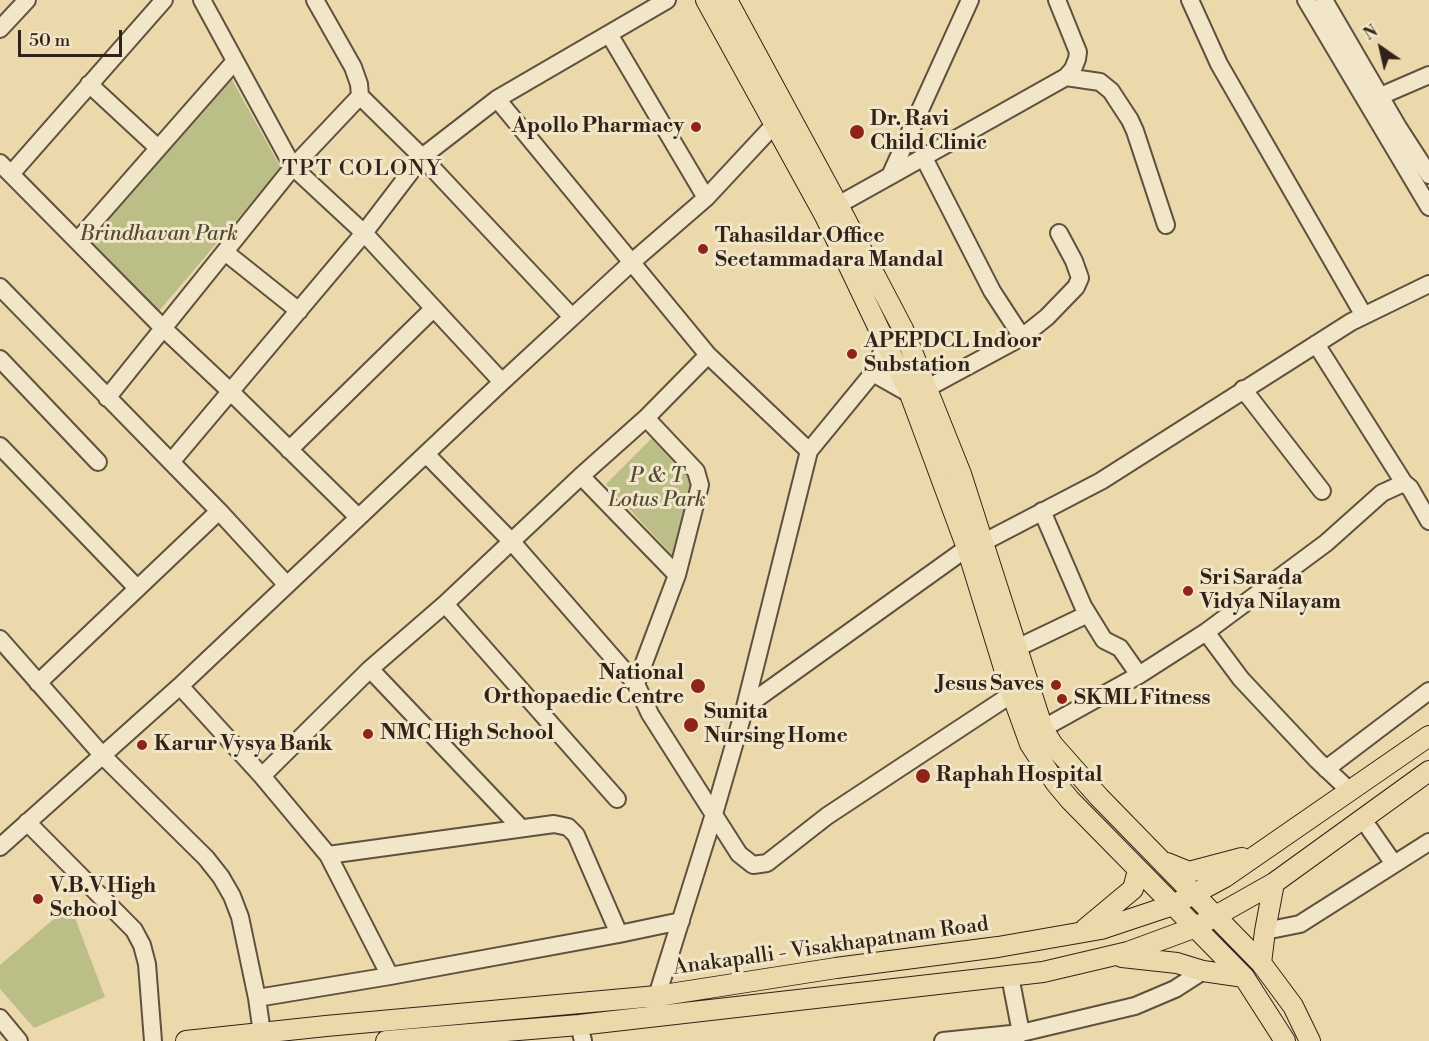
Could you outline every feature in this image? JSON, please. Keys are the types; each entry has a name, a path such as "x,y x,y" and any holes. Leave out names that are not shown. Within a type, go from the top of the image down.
{"main road":[{"path":"706,0 838,205 887,296 918,391 1017,648 1040,762 1089,821 1244,977 1285,1041"},
{"path":"727,0 825,216 886,342 918,391"},
{"path":"976,545 1012,694 1035,733 1053,745 1075,772 1261,963 1293,1006 1310,1041"},
{"name":"Anakapalli - Visakhapatnam Road","path":"186,1041 657,996 836,968 998,947 1101,929 1173,904 1225,877 1429,736"},
{"path":"386,1041 581,1033 1043,972 1128,952 1196,927 1274,883 1429,771"},
{"path":"1161,861 1188,872 1223,864 1265,850"},
{"path":"1081,933 1133,889 1138,870"},
{"path":"1261,963 1264,931 1274,883"},
{"path":"1111,956 1177,963 1203,971 1244,977"}],"street":[{"path":"1,26 27,0"},
{"path":"164,0 89,84 5,168 163,328 358,517"},
{"path":"202,0 293,167 364,234 502,382"},
{"path":"315,0 353,67 359,84 360,96 422,157 572,317"},
{"path":"171,462 364,234 422,157 497,99 667,0"},
{"path":"890,176 970,0"},
{"path":"838,205 1066,77 1073,69 1078,52 1057,0"},
{"path":"1190,0 1219,64 1363,314"},
{"path":"1306,0 1373,99 1429,175"},
{"path":"1324,0 1429,207"},
{"path":"609,34 706,198"},
{"path":"77,241 235,61"},
{"path":"1373,99 1429,75"},
{"path":"1066,77 1100,82 1111,91 1135,131 1167,225"},
{"path":"89,84 158,148"},
{"path":"107,398 293,167 360,96"},
{"path":"497,99 708,355 809,451"},
{"path":"0,847 180,686 572,317 706,198 782,120"},
{"path":"924,158 992,291 1022,337"},
{"path":"873,373 918,391 1022,337 1047,317 1076,287 1080,278 1059,233"},
{"path":"225,252 299,311"},
{"path":"745,707 976,545 1101,481 1363,314 1429,284"},
{"path":"0,287 219,511 286,584"},
{"path":"289,450 433,309"},
{"path":"657,996 745,707 809,451 873,373 886,342"},
{"path":"1316,344 1429,521"},
{"path":"262,776 370,669 512,542 645,418 708,355"},
{"path":"0,359 98,462"},
{"path":"1243,389 1322,491"},
{"path":"636,684 677,575 700,485 699,478 690,464 645,418"},
{"path":"0,446 137,588"},
{"path":"426,454 512,542 636,684 650,714 739,854 753,865 768,863 827,816 1012,694"},
{"path":"581,476 677,575"},
{"path":"1035,733 1139,675 1206,632 1326,543 1382,493 1404,483"},
{"path":"38,683 219,511"},
{"path":"1042,511 1083,606 1104,640 1120,648 1139,675"},
{"path":"445,604 617,799"},
{"path":"1017,648 1088,614"},
{"path":"1206,632 1240,679 1350,791"},
{"path":"0,639 103,756 206,858 221,877 240,917 262,1033"},
{"path":"370,669 520,827"},
{"path":"180,686 262,776 328,855 390,976"},
{"path":"1326,769 1429,691"},
{"path":"27,822 134,930 142,945 147,964 153,1041"},
{"path":"328,855 520,827 554,824 568,827 576,835 619,934"},
{"path":"1369,828 1394,864"},
{"path":"1264,931 1300,924 1429,842"},
{"path":"257,998 390,976 681,921"},
{"path":"943,1041 1016,1037 1135,1006 1175,989 1203,971"},
{"path":"1010,976 1016,1037"},
{"path":"0,1018 19,1041"}],"green space":[{"name":"Brindhavan Park","path":"231,78 281,168 159,311 90,240"},
{"name":"P & T Lotus Park","path":"652,438 696,480 675,558 606,484"},
{"path":"70,905 105,997 34,1028 0,989 0,965"}],"place":[{"name":"Apollo Pharmacy","path":"696,127"},
{"name":"Dr. Ravi Child Clinic","path":"857,132"},
{"name":"Tahasildar Office Seetammadara Mandal","path":"703,249"},
{"name":"APEPDCL Indoor Substation","path":"852,354"},
{"name":"Sri Sarada Vidya Nilayam","path":"1188,591"},
{"name":"Jesus Saves","path":"1056,685"},
{"name":"National Orthopaedic Centre","path":"698,686"},
{"name":"SKML Fitness","path":"1062,699"},
{"name":"Sunita Nursing Home","path":"691,725"},
{"name":"NMC High School","path":"368,734"},
{"name":"Karur Vysya Bank","path":"142,745"},
{"name":"Raphah Hospital","path":"923,776"},
{"name":"V.B.V High School","path":"38,899"}],"district":[{"name":"TPT COLONY","path":"362,170"}]}
